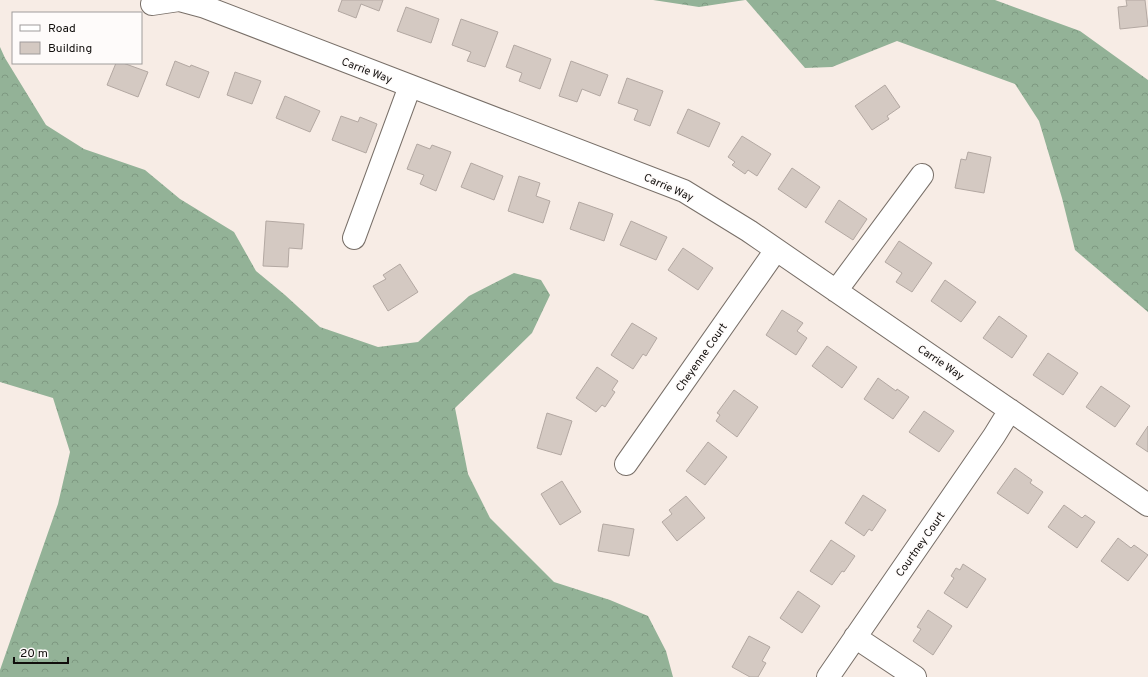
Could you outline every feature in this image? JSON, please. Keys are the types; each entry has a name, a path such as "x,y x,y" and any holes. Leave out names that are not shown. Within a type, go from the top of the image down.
{"street":[{"name":"Carrie Way","path":"152,4 179,0 205,7 684,191 749,231 1148,505"},
{"path":"354,238 410,86"},
{"path":"836,291 922,175"},
{"name":"Cheyenne Court","path":"626,464 776,250"},
{"name":"Courtney Court","path":"828,677 990,443 1010,410"},
{"path":"856,637 915,677"}],"green space":[{"path":"653,0 745,0 699,7"},
{"path":"746,0 995,0 1080,31 1148,80 1148,312 1075,250 1062,198 1039,121 1015,84 897,41 832,67 805,68"},
{"path":"0,47 5,58 46,125 84,149 145,170 180,199 234,232 256,271 320,327 378,347 418,342 469,296 514,273 541,280 550,295 532,333 455,408 468,474 490,518 554,582 610,600 648,616 666,651 673,677 0,677 0,670 58,504 70,452 53,398 0,382"}],"building":[{"path":"342,0 383,0 379,11 361,4 356,18 338,11"},
{"path":"1126,0 1145,0 1148,26 1120,29 1118,7 1127,6"},
{"path":"406,7 439,19 431,43 397,31"},
{"path":"461,19 498,32 485,67 467,61 471,52 452,45"},
{"path":"514,45 551,59 540,89 519,81 522,73 506,67"},
{"path":"175,61 209,72 199,98 166,85"},
{"path":"571,61 608,75 600,96 582,89 577,102 559,96"},
{"path":"116,64 126,64 148,72 138,97 107,85"},
{"path":"235,72 261,81 252,104 227,95"},
{"path":"627,78 663,91 650,126 634,120 638,110 618,103"},
{"path":"885,85 900,107 887,116 889,119 872,130 855,106"},
{"path":"285,96 320,111 310,132 276,118"},
{"path":"688,109 720,123 709,147 677,133"},
{"path":"341,116 358,122 360,117 377,124 366,153 332,140"},
{"path":"742,136 771,154 757,176 748,170 745,174 732,165 735,162 728,157"},
{"path":"417,144 430,149 432,145 451,152 436,191 420,184 424,175 407,169"},
{"path":"968,152 991,157 984,193 955,188 961,159 966,160"},
{"path":"471,163 503,176 494,200 461,187"},
{"path":"792,168 820,187 806,208 778,189"},
{"path":"519,176 540,183 536,196 550,201 543,223 508,211"},
{"path":"839,200 867,219 853,240 825,222"},
{"path":"579,202 613,214 604,241 570,229"},
{"path":"266,221 304,224 302,249 289,248 288,267 263,266"},
{"path":"631,221 667,237 656,260 620,245"},
{"path":"899,241 932,263 912,292 896,282 902,273 885,262"},
{"path":"683,248 713,268 698,290 668,270"},
{"path":"400,264 418,292 388,311 373,286 386,279 383,275"},
{"path":"945,280 976,302 961,322 931,301"},
{"path":"782,310 803,323 797,331 807,338 796,355 766,335"},
{"path":"999,316 1027,336 1012,358 983,338"},
{"path":"632,323 657,338 646,356 643,354 633,369 611,355"},
{"path":"827,346 857,367 842,388 812,366"},
{"path":"1048,353 1078,373 1063,395 1033,375"},
{"path":"597,367 618,381 612,390 615,392 605,407 602,405 596,412 576,398"},
{"path":"878,378 896,391 897,389 909,397 893,419 864,399"},
{"path":"1101,386 1130,406 1115,427 1086,407"},
{"path":"734,390 758,407 737,437 716,421 720,415 717,413"},
{"path":"924,411 954,431 939,452 909,432"},
{"path":"547,413 572,421 561,455 537,448"},
{"path":"1148,426 1148,452 1136,444"},
{"path":"708,442 727,457 705,485 686,471"},
{"path":"1015,468 1032,480 1030,483 1043,492 1028,514 997,493"},
{"path":"562,481 581,512 560,525 541,494"},
{"path":"863,495 886,510 872,531 869,529 864,536 845,523"},
{"path":"686,496 705,518 677,541 662,522 672,514 669,510"},
{"path":"1064,505 1082,518 1085,515 1095,522 1077,548 1048,527"},
{"path":"603,524 634,529 629,556 598,551"},
{"path":"1118,538 1131,548 1134,545 1148,555 1128,581 1101,561"},
{"path":"831,540 855,556 844,572 842,571 832,585 810,571"},
{"path":"963,564 986,579 967,608 944,593 954,578 951,576 956,568 960,570"},
{"path":"798,591 820,606 802,633 780,618"},
{"path":"928,610 952,626 933,655 913,641 921,629 917,627"},
{"path":"749,636 770,647 762,661 766,663 758,677 750,677 732,667"}]}
